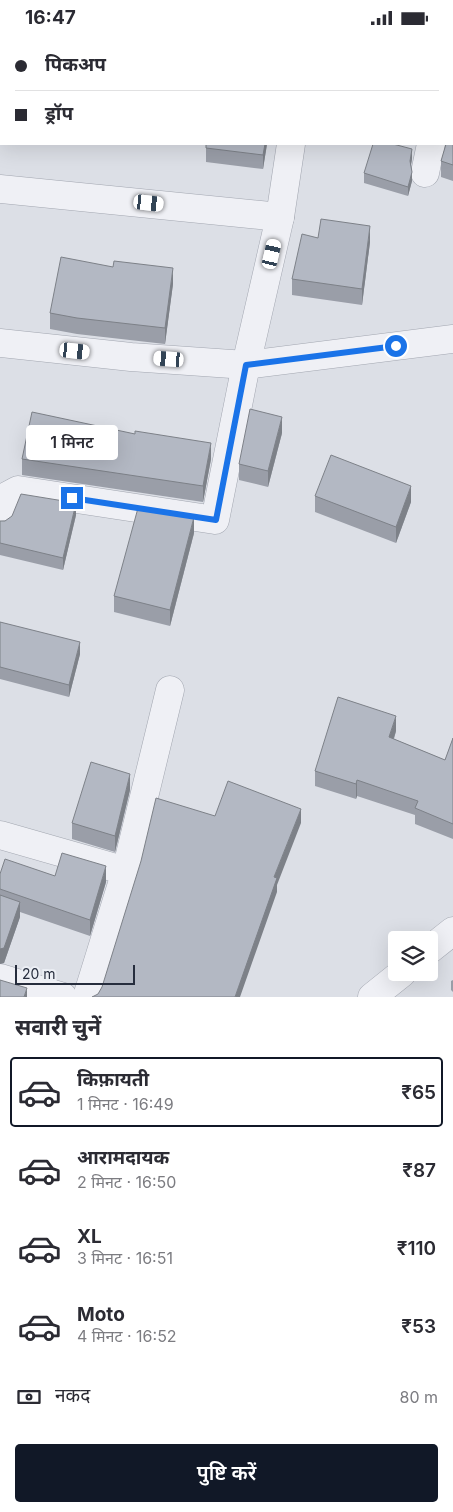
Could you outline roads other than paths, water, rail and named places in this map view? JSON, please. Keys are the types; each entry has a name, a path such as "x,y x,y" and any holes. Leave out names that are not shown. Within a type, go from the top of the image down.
{"street":[{"path":"0,518 5,497 18,490 216,520 246,365 280,217 291,145"},
{"path":"424,173 431,145"},
{"path":"0,189 280,217"},
{"path":"0,343 131,357 246,365 453,339"},
{"path":"87,997 126,871 170,690"},
{"path":"0,835 126,871"},
{"path":"438,943 453,931"},
{"path":"0,978 63,997"},
{"path":"372,997 392,981"}]}
